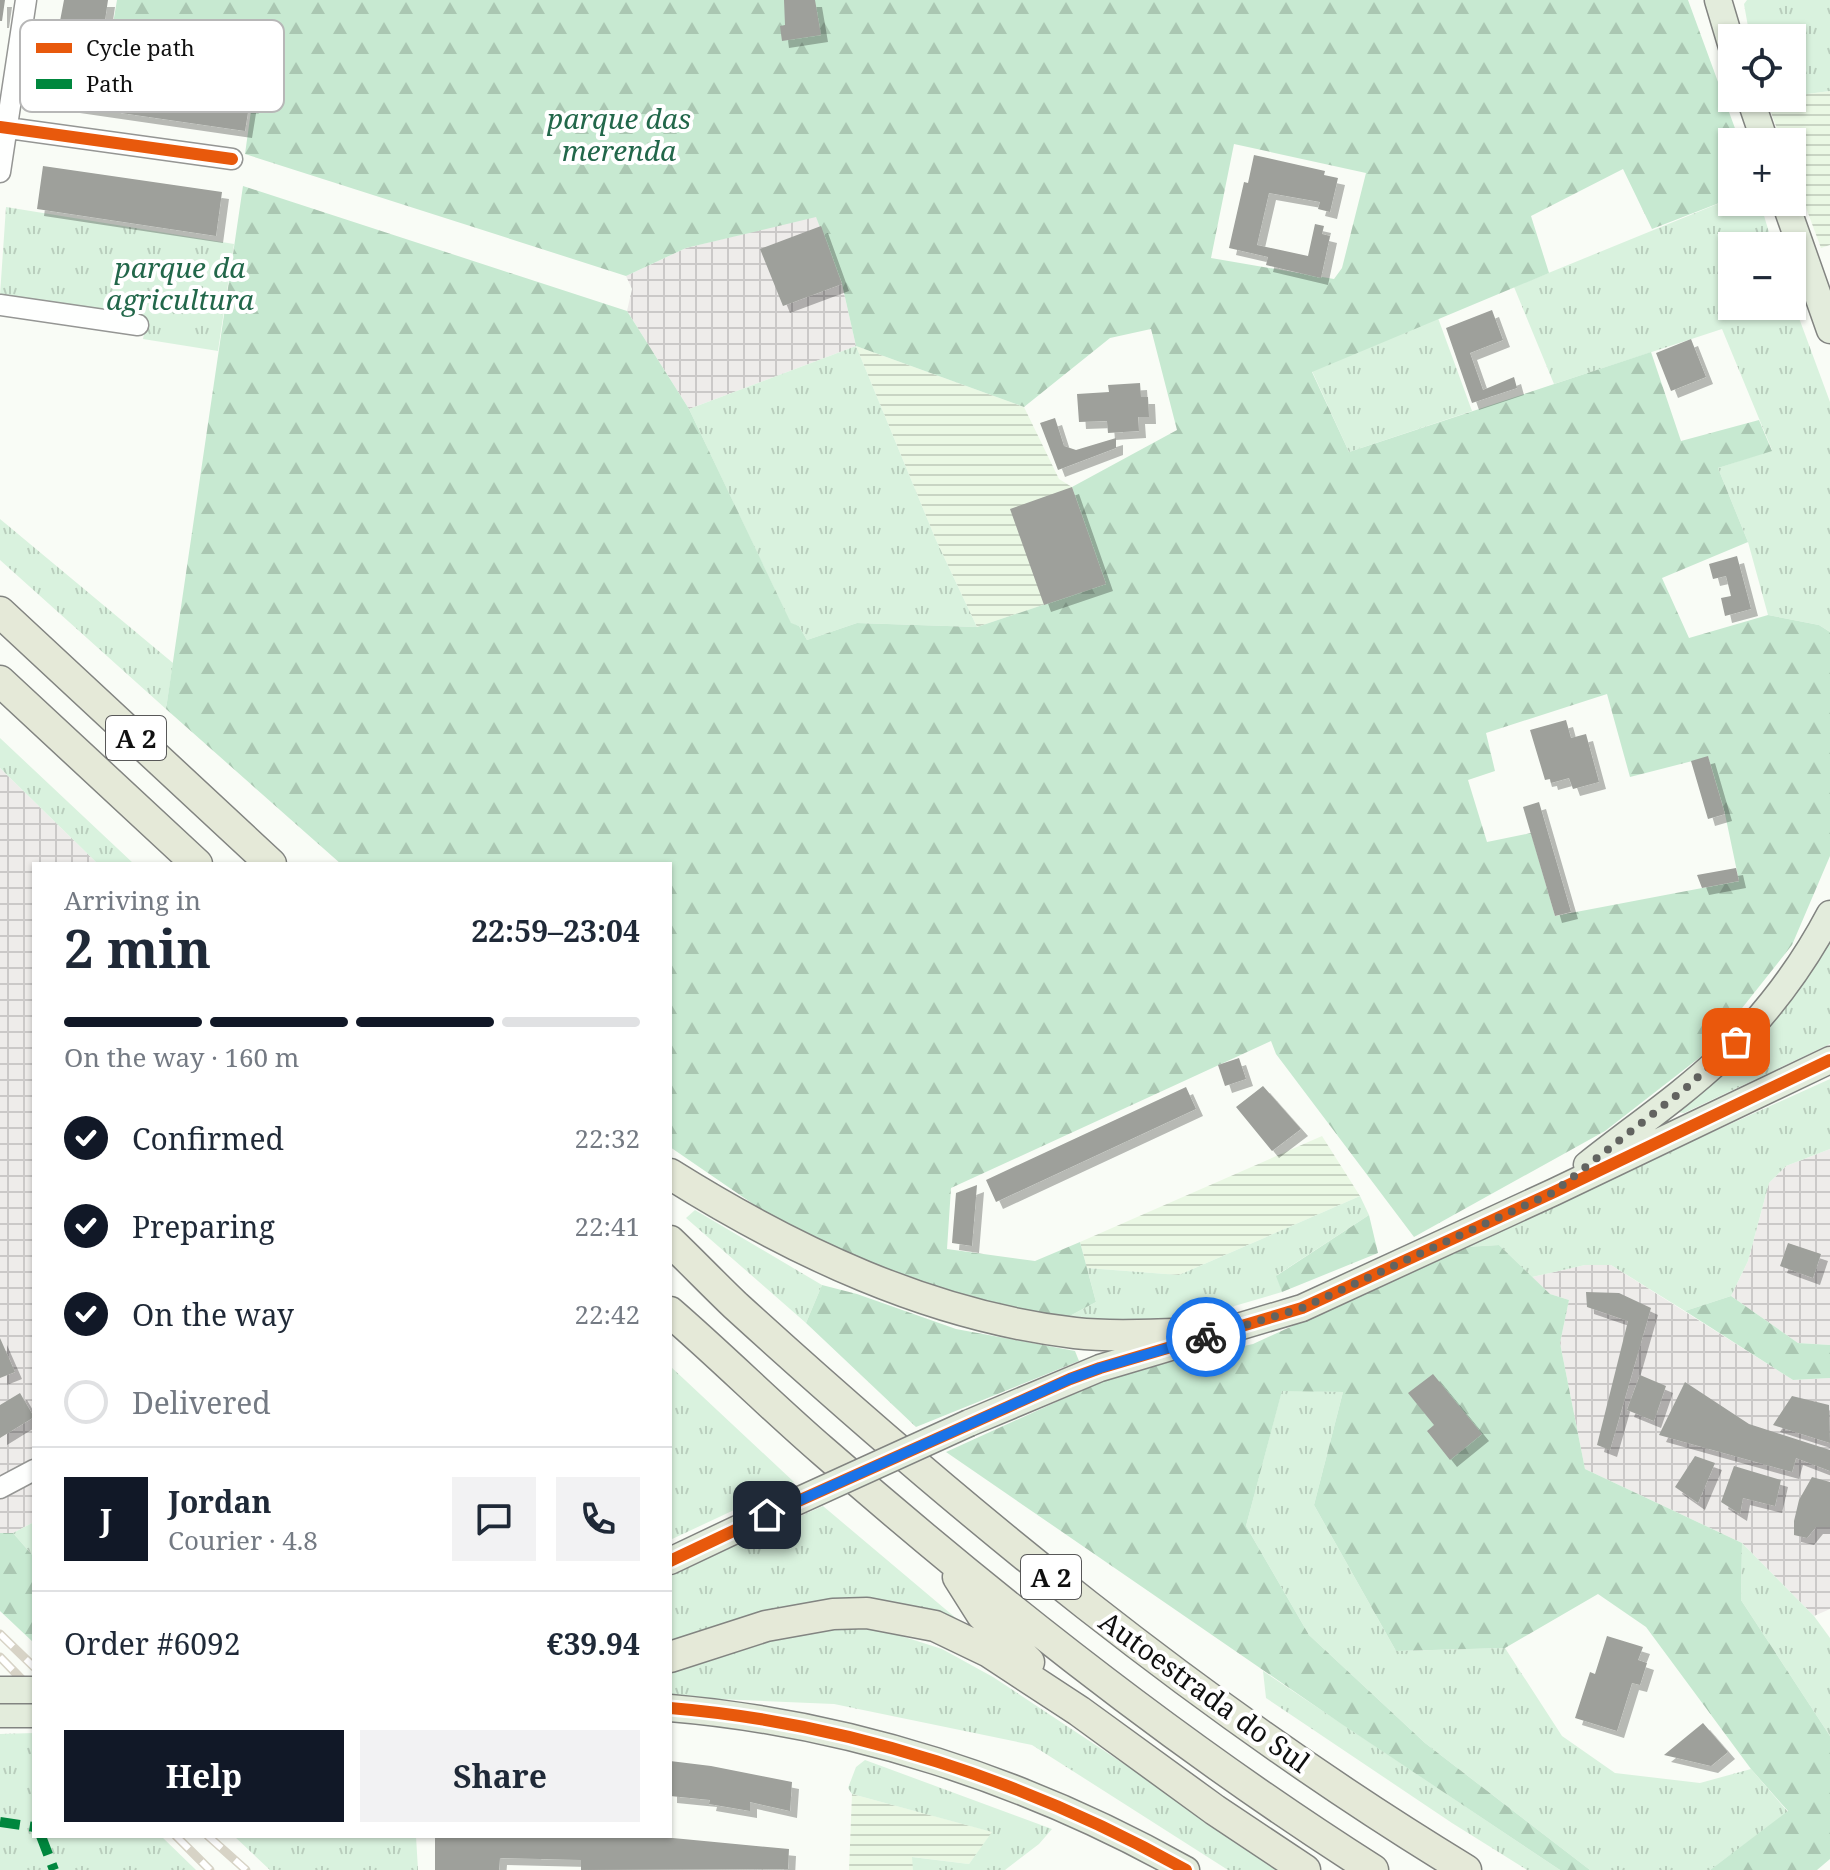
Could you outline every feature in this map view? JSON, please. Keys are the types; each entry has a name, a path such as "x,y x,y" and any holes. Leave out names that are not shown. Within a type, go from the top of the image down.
{"highway":[{"name":"A 2","path":"0,612 269,862"},
{"name":"A 2","path":"0,681 195,862"},
{"path":"672,1175 741,1218 797,1246 895,1289 964,1310 1028,1326 1079,1333 1221,1333"},
{"name":"Autoestrada do Sul","path":"672,1243 859,1416 1048,1575 1253,1727 1466,1870"},
{"name":"Autoestrada do Sul","path":"672,1314 820,1449 944,1555 1134,1706 1254,1792 1373,1870"},
{"path":"944,1555 982,1615 1079,1711"},
{"path":"672,1656 799,1618 867,1613 935,1626 989,1652 1079,1711 1215,1810 1305,1870"}],"main road":[{"path":"1718,0 1725,24"},
{"path":"1791,216 1824,299 1830,330"},
{"path":"1554,1192 1687,1087 1731,1047 1779,995 1830,914"},
{"path":"672,1560 969,1423 1100,1368 1302,1308 1830,1060"},
{"path":"0,1690 32,1690"},
{"path":"672,1708 811,1729 913,1753 1055,1806 1186,1870"},
{"path":"0,1714 32,1714"}],"street":[{"path":"22,20 26,0"},
{"path":"0,172 3,128 20,33"},
{"path":"3,128 232,159"},
{"path":"0,305 138,325"},
{"path":"0,1488 32,1471"}],"shaded area":[{"path":"816,216 842,284 856,346 689,409 627,311 632,289 626,276 686,248"},
{"path":"0,768 96,862 32,862 32,1523 13,1533 0,1533"},
{"path":"1830,1149 1830,1345 1798,1343 1731,1296 1748,1261 1769,1183 1786,1166"},
{"path":"1585,1265 1611,1265 1793,1380 1830,1378 1830,1609 1814,1616 1742,1543 1585,1469 1560,1343 1569,1300 1550,1294 1532,1277"}],"green space":[{"name":"parque das merenda","path":"117,0 1688,0 1718,82 1718,112 1729,112 1735,128 1718,128 1718,203 1652,229 1623,169 1531,216 1549,273 1312,372 1349,452 1651,352 1681,441 1759,420 1772,451 1718,468 1748,542 1662,578 1689,638 1768,615 1819,625 1830,632 1830,856 1792,945 1708,1051 1605,1131 1414,1237 1276,1054 1271,1041 951,1188 947,1249 1035,1261 1080,1242 1096,1302 1064,1319 909,1282 772,1217 672,1148 672,862 339,862 166,709 243,186 627,311 689,409 791,623 799,626 807,640 857,623 977,627 1105,584 1072,487 1177,430 1151,329 1110,338 1024,407 856,346 842,284 816,217 686,248 626,276 245,154 251,112 284,112 284,20 114,20","holes":["1234,144 1366,173 1342,268 1334,279 1211,258","1607,694 1630,777 1708,757 1725,814 1739,881 1555,916 1531,833 1487,842 1468,780 1495,771 1486,733"]},
{"path":"1747,0 1830,0 1830,91 1806,94 1806,24 1748,24 1744,4"},
{"path":"1830,91 1830,245 1821,248 1806,208 1806,128 1777,128 1771,112 1806,112 1806,94"},
{"path":"1718,204 1718,216 1764,216 1769,232 1718,232 1718,320 1800,320 1830,402 1830,632 1819,625 1768,615 1748,542 1718,468 1772,450 1722,329 1554,384 1514,287"},
{"name":"parque da agricultura","path":"6,207 234,244 218,351 143,339 147,318 0,295"},
{"path":"1438,318 1472,411 1349,452 1312,371"},
{"path":"856,346 1024,407 1059,479 1072,487 1106,584 977,627 936,540"},
{"path":"856,346 936,540 977,627 857,623 807,640 799,626 791,624 689,409"},
{"path":"0,519 173,663 166,709 0,560"},
{"path":"0,738 132,862 96,862 0,768"},
{"path":"1830,935 1830,1044 1684,1113 1675,1112 1737,1065 1774,1020"},
{"path":"1830,1079 1830,1149 1786,1166 1769,1183 1748,1261 1731,1296 1685,1311 1611,1265 1585,1265 1532,1277 1499,1245 1465,1247 1489,1233"},
{"path":"1322,1136 1360,1196 1179,1275 1087,1268 1080,1242"},
{"path":"1360,1196 1369,1215 1277,1275 1282,1292 1190,1319 1143,1323 1064,1319 1096,1302 1087,1268 1179,1275"},
{"path":"695,1210 822,1285 806,1323 686,1218"},
{"path":"1369,1215 1378,1253 1282,1292 1276,1276"},
{"path":"1499,1245 1550,1294 1569,1300 1560,1343 1585,1469 1742,1543 1741,1600 1830,1736 1830,1859 1817,1870 1710,1870 1788,1811 1751,1769 1646,1627 1598,1594 1505,1648 1396,1651 1314,1505 1343,1392 1282,1391 1246,1526 1309,1635 1425,1743 1590,1870 1560,1870 946,1452 1120,1373 1253,1344 1465,1247"},
{"path":"822,1285 956,1329 1075,1351 1079,1361 916,1427 806,1323"},
{"path":"1731,1296 1798,1343 1830,1345 1830,1378 1793,1380 1685,1311"},
{"path":"672,1368 794,1482 672,1539"},
{"path":"1282,1390 1343,1392 1314,1505 1396,1651 1505,1648 1562,1736 1615,1773 1700,1783 1751,1769 1788,1812 1710,1870 1590,1870 1425,1743 1309,1635 1246,1526"},
{"path":"823,1506 957,1619 952,1621 888,1602 672,1647 672,1574"},
{"path":"32,1523 32,1555 13,1533"},
{"path":"0,1533 13,1533 32,1555 32,1641 0,1611"},
{"path":"1742,1543 1814,1616 1830,1638 1830,1736 1741,1600"},
{"path":"842,1625 889,1632 942,1649 993,1677 1284,1870 1228,1870 1032,1745 834,1704 672,1697 672,1669 760,1640"},
{"path":"1263,1671 1560,1870 1527,1870 1452,1823 1266,1698"},
{"path":"32,1733 32,1838 163,1838 196,1870 0,1870 0,1734"},
{"path":"865,1760 1052,1829 1039,1844 1005,1870 913,1870 912,1857 969,1864 992,1832 852,1794 848,1788 856,1767"},
{"path":"852,1794 993,1832 969,1864 913,1857 913,1870 849,1870"},
{"path":"236,1838 416,1838 418,1870 270,1870"}],"building":[{"path":"0,0 5,0 2,21 0,21"},
{"path":"64,0 108,0 105,20 60,20"},
{"path":"784,0 815,0 821,35 782,41 780,26 785,25"},
{"path":"114,112 248,112 245,131"},
{"path":"1254,155 1325,171 1324,175 1338,178 1330,212 1318,209 1320,202 1269,193 1257,245 1308,256 1315,224 1324,226 1322,234 1330,236 1321,278 1266,265 1268,257 1229,248 1244,182 1248,183"},
{"path":"43,166 222,192 216,236 37,209"},
{"path":"821,226 842,284 783,306 760,249"},
{"path":"1492,310 1503,340 1470,353 1483,390 1514,377 1517,388 1472,403 1446,328"},
{"path":"1691,339 1706,377 1671,391 1656,353"},
{"path":"1140,383 1141,397 1148,397 1149,417 1138,417 1139,431 1108,433 1107,421 1079,422 1077,394 1109,392 1108,385"},
{"path":"1055,418 1064,446 1076,450 1116,438 1116,448 1058,470 1040,423"},
{"path":"1072,487 1106,584 1044,605 1010,509"},
{"path":"1737,556 1751,609 1725,616 1721,598 1731,596 1726,576 1713,579 1709,564"},
{"path":"1566,720 1571,738 1586,734 1599,782 1573,789 1569,778 1551,783 1550,779 1545,780 1530,730"},
{"path":"1708,756 1725,814 1708,819 1691,761"},
{"path":"1539,802 1571,912 1555,916 1523,807"},
{"path":"1736,868 1739,881 1702,888 1697,875"},
{"path":"1239,1058 1246,1079 1225,1086 1218,1065"},
{"path":"1263,1086 1301,1129 1272,1151 1236,1107"},
{"path":"1186,1087 1196,1109 996,1202 986,1180"},
{"path":"977,1185 972,1246 952,1243 956,1193"},
{"path":"1788,1243 1821,1254 1813,1278 1780,1266"},
{"path":"1586,1292 1619,1293 1651,1308 1610,1450 1597,1445 1628,1321 1587,1307"},
{"path":"0,1338 15,1372 0,1378"},
{"path":"1433,1374 1482,1434 1450,1460 1427,1431 1434,1425 1408,1393"},
{"path":"1640,1375 1666,1386 1654,1421 1627,1410"},
{"path":"1685,1382 1749,1424 1830,1450 1830,1471 1796,1458 1792,1472 1659,1435"},
{"path":"20,1393 32,1418 0,1438 0,1405"},
{"path":"1792,1396 1829,1405 1830,1443 1773,1425"},
{"path":"1695,1456 1715,1463 1698,1503 1675,1487"},
{"path":"1734,1466 1781,1480 1775,1506 1743,1498 1740,1514 1721,1502"},
{"path":"1812,1477 1830,1482 1830,1527 1816,1527 1807,1538 1794,1535 1794,1521 1799,1500"},
{"path":"1607,1636 1643,1647 1638,1660 1647,1663 1640,1685 1632,1683 1617,1731 1575,1718 1590,1672 1595,1674"},
{"path":"1703,1723 1728,1752 1711,1766 1664,1755"},
{"path":"672,1761 792,1782 790,1811 750,1802 750,1811 709,1804 710,1800 672,1796"},
{"path":"435,1838 672,1838 789,1849 788,1869 581,1870 581,1860 500,1858 499,1870 435,1870"}],"railway":[{"path":"0,1634 32,1665"},
{"path":"0,1657 32,1690"},
{"path":"178,1838 210,1870"},
{"path":"210,1838 246,1870"}],"marked path":[{"path":"0,1822 32,1827"},
{"path":"42,1838 54,1870"}],"cycle path":[{"path":"0,127 232,159"},
{"path":"672,1560 1070,1379 1302,1308 1830,1060"},
{"path":"672,1708 804,1727 936,1761 1064,1809 1186,1870"}],"way so far":[{"path":"1206,1337 1302,1308 1554,1192 1687,1087 1736,1042"}],"route":[{"path":"767,1515 1045,1389 1100,1368 1206,1337"}]}
